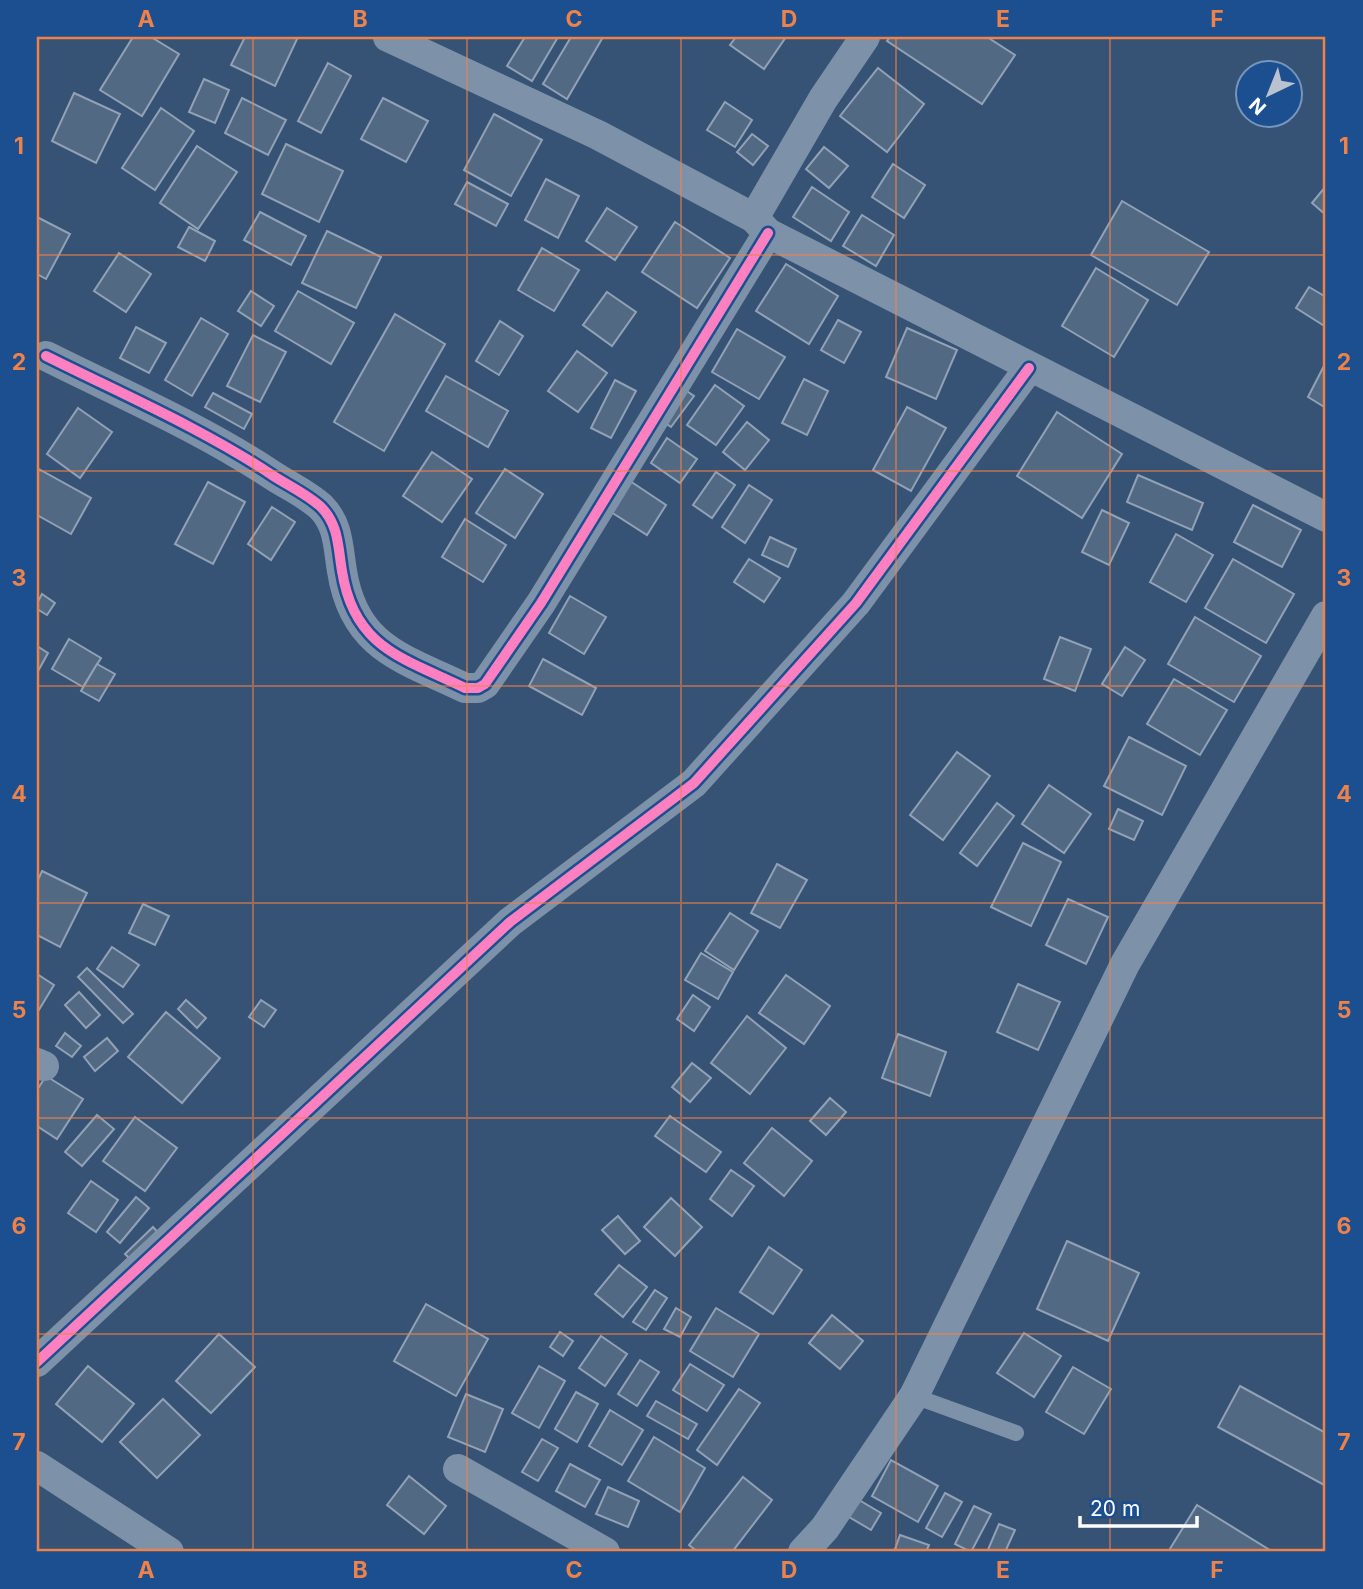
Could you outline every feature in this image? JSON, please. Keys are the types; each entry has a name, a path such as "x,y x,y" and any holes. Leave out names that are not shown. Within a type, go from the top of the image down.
{"street":[{"path":"388,37 598,135 761,226 1029,368 1326,517"},
{"path":"40,360 227,446 321,507 336,528 349,604 361,626 382,647 465,688 478,688 485,684 541,603 761,226 823,99 865,37"},
{"path":"37,1362 510,922 694,783 856,603 1029,368"},
{"path":"803,1552 825,1528 914,1396 1125,964 1326,616"},
{"path":"37,1466 169,1552"},
{"path":"458,1469 606,1552"}],"lane":[{"path":"914,1396 1016,1433"}],"building":[{"path":"133,37 151,37 179,54 142,116 100,90"},
{"path":"245,37 298,37 275,86 231,65"},
{"path":"525,37 558,37 532,81 507,66"},
{"path":"571,37 603,37 567,99 543,84"},
{"path":"736,37 786,37 764,69 730,45"},
{"path":"890,37 987,37 1015,55 982,104 887,41"},
{"path":"328,63 351,76 321,133 298,121"},
{"path":"878,68 924,104 887,152 840,116"},
{"path":"204,79 229,90 215,123 189,112"},
{"path":"74,93 120,114 96,163 52,141"},
{"path":"242,98 286,120 268,155 225,133"},
{"path":"383,98 428,121 406,162 361,139"},
{"path":"725,102 752,120 735,147 707,130"},
{"path":"161,108 194,131 155,190 122,168"},
{"path":"494,114 542,140 511,196 464,170"},
{"path":"752,134 768,146 753,165 737,152"},
{"path":"286,144 343,171 319,222 262,194"},
{"path":"197,146 237,172 198,229 160,203"},
{"path":"824,147 848,166 829,188 806,169"},
{"path":"893,164 925,185 904,218 872,197"},
{"path":"546,179 579,196 558,238 525,220"},
{"path":"467,182 508,204 496,226 455,204"},
{"path":"1326,186 1326,215 1312,203"},
{"path":"812,187 849,212 831,241 793,217"},
{"path":"1122,201 1209,252 1177,305 1091,255"},
{"path":"607,208 637,227 615,260 586,241"},
{"path":"260,212 306,236 291,265 244,240"},
{"path":"862,215 894,235 876,266 843,246"},
{"path":"37,217 70,234 46,279 37,274"},
{"path":"675,222 730,258 697,308 642,272"},
{"path":"189,227 215,241 205,261 178,247"},
{"path":"327,231 381,257 356,308 302,283"},
{"path":"542,248 579,270 554,311 518,290"},
{"path":"119,253 151,274 126,312 94,291"},
{"path":"786,264 838,296 809,344 756,311"},
{"path":"1096,268 1148,300 1114,357 1062,326"},
{"path":"1309,287 1326,297 1326,327 1296,308"},
{"path":"251,291 274,306 261,326 238,311"},
{"path":"298,291 354,323 331,364 275,331"},
{"path":"607,292 636,312 612,346 583,325"},
{"path":"395,314 445,344 384,451 334,422"},
{"path":"201,318 228,334 192,396 165,380"},
{"path":"838,320 861,332 844,363 821,350"},
{"path":"500,321 523,336 499,375 476,361"},
{"path":"136,327 166,343 149,373 120,358"},
{"path":"907,328 957,350 936,399 886,377"},
{"path":"737,329 785,357 759,399 712,372"},
{"path":"253,335 286,352 260,402 227,386"},
{"path":"577,351 607,373 578,412 548,391"},
{"path":"1326,362 1326,408 1308,397"},
{"path":"446,376 508,411 488,447 426,411"},
{"path":"804,379 828,391 807,435 782,423"},
{"path":"615,380 636,391 611,438 591,428"},
{"path":"715,385 744,406 716,445 687,425"},
{"path":"681,387 694,396 671,427 658,418"},
{"path":"213,393 252,414 244,429 205,407"},
{"path":"907,407 946,428 911,491 873,470"},
{"path":"78,408 112,432 80,478 47,454"},
{"path":"1057,412 1122,454 1082,518 1017,476"},
{"path":"747,422 769,440 745,470 723,452"},
{"path":"667,438 697,459 680,483 651,463"},
{"path":"432,452 472,479 442,522 403,496"},
{"path":"37,468 91,498 71,534 37,515"},
{"path":"505,469 543,494 515,538 476,513"},
{"path":"716,472 735,485 712,518 693,505"},
{"path":"1138,475 1203,503 1192,530 1127,502"},
{"path":"630,481 666,505 647,535 611,512"},
{"path":"208,482 245,502 213,564 175,544"},
{"path":"749,485 772,500 745,543 722,527"},
{"path":"1253,505 1301,530 1282,567 1234,542"},
{"path":"272,507 295,522 271,560 248,544"},
{"path":"1102,510 1129,523 1109,565 1082,552"},
{"path":"465,519 506,545 483,582 442,557"},
{"path":"1176,534 1213,555 1186,602 1150,582"},
{"path":"770,537 796,549 788,567 762,555"},
{"path":"749,559 780,578 764,602 734,582"},
{"path":"1233,559 1294,594 1266,643 1205,608"},
{"path":"42,594 55,603 47,615 37,609"},
{"path":"570,596 606,617 584,654 549,633"},
{"path":"1195,617 1261,656 1234,702 1168,664"},
{"path":"1060,637 1091,649 1075,691 1044,679"},
{"path":"69,639 101,658 83,687 52,669"},
{"path":"37,646 48,653 37,673"},
{"path":"1125,647 1145,660 1122,696 1102,684"},
{"path":"543,659 596,688 582,715 529,686"},
{"path":"97,664 115,674 99,701 81,691"},
{"path":"1174,679 1227,710 1200,755 1147,724"},
{"path":"1129,737 1186,766 1162,815 1104,786"},
{"path":"957,752 990,776 943,840 910,815"},
{"path":"1049,785 1091,814 1064,853 1022,824"},
{"path":"997,803 1014,816 977,866 960,853"},
{"path":"1118,809 1143,821 1134,840 1109,829"},
{"path":"1023,843 1061,862 1031,926 991,907"},
{"path":"777,864 807,880 780,928 751,913"},
{"path":"42,871 87,893 60,947 37,935 37,882"},
{"path":"1068,899 1108,917 1086,964 1046,945"},
{"path":"143,904 169,916 155,945 129,933"},
{"path":"730,913 758,931 734,970 705,951"},
{"path":"112,947 139,965 123,987 97,969"},
{"path":"701,953 733,972 718,999 685,980"},
{"path":"87,968 133,1014 123,1023 78,977"},
{"path":"37,974 54,985 37,1013"},
{"path":"786,975 830,1006 804,1044 759,1013"},
{"path":"1018,984 1060,1002 1038,1050 997,1032"},
{"path":"79,992 100,1015 86,1028 65,1005"},
{"path":"693,995 710,1007 694,1031 677,1019"},
{"path":"186,1000 206,1018 197,1028 178,1009"},
{"path":"261,1000 276,1010 264,1027 249,1017"},
{"path":"166,1012 220,1058 182,1103 128,1057"},
{"path":"747,1016 786,1048 750,1094 711,1063"},
{"path":"65,1033 81,1046 72,1057 56,1046"},
{"path":"898,1034 946,1052 930,1096 882,1078"},
{"path":"107,1038 118,1051 95,1071 84,1057"},
{"path":"692,1063 711,1078 690,1102 672,1087"},
{"path":"46,1076 83,1099 57,1139 37,1126 37,1090"},
{"path":"830,1098 846,1112 826,1135 810,1121"},
{"path":"97,1115 114,1129 82,1166 65,1152"},
{"path":"670,1116 721,1152 706,1172 655,1136"},
{"path":"135,1117 177,1148 145,1191 103,1161"},
{"path":"772,1128 812,1161 784,1196 744,1163"},
{"path":"731,1170 754,1186 732,1216 710,1199"},
{"path":"91,1181 118,1200 96,1232 68,1213"},
{"path":"136,1197 149,1208 120,1243 107,1232"},
{"path":"671,1198 702,1227 675,1256 644,1227"},
{"path":"618,1216 640,1241 625,1254 602,1230"},
{"path":"153,1227 160,1235 132,1261 125,1254"},
{"path":"1067,1241 1139,1273 1108,1341 1037,1309"},
{"path":"769,1247 802,1270 773,1314 740,1292"},
{"path":"619,1265 647,1287 623,1317 595,1294"},
{"path":"655,1290 667,1298 646,1330 633,1322"},
{"path":"426,1304 488,1339 456,1396 394,1361"},
{"path":"676,1308 691,1317 680,1337 664,1329"},
{"path":"716,1308 759,1334 733,1377 690,1351"},
{"path":"832,1315 863,1341 840,1369 809,1343"},
{"path":"560,1332 573,1341 563,1356 550,1347"},
{"path":"1024,1333 1061,1356 1034,1397 997,1373"},
{"path":"219,1334 255,1367 211,1413 176,1381"},
{"path":"601,1336 627,1354 605,1386 579,1368"},
{"path":"640,1360 659,1372 637,1406 618,1394"},
{"path":"690,1364 724,1385 707,1411 673,1390"},
{"path":"88,1366 134,1404 102,1442 56,1404"},
{"path":"539,1366 565,1381 539,1428 512,1413"},
{"path":"1073,1367 1111,1389 1084,1434 1046,1412"},
{"path":"1240,1386 1326,1433 1326,1486 1218,1427"},
{"path":"739,1389 760,1403 717,1465 697,1450"},
{"path":"576,1392 598,1404 577,1442 555,1429"},
{"path":"466,1394 503,1409 485,1452 448,1437"},
{"path":"163,1399 200,1435 157,1478 120,1442"},
{"path":"656,1401 697,1424 688,1439 647,1416"},
{"path":"610,1410 643,1430 622,1465 589,1446"},
{"path":"654,1437 705,1468 680,1512 628,1481"},
{"path":"542,1439 558,1448 538,1481 522,1472"},
{"path":"891,1460 938,1486 918,1522 872,1496"},
{"path":"570,1464 600,1480 585,1507 556,1491"},
{"path":"409,1476 446,1506 424,1534 387,1505"},
{"path":"743,1477 772,1500 732,1552 698,1552 689,1545"},
{"path":"608,1487 639,1501 628,1527 596,1514"},
{"path":"945,1493 962,1502 942,1537 926,1528"},
{"path":"859,1500 881,1513 871,1530 849,1517"},
{"path":"1197,1505 1273,1552 1168,1552"},
{"path":"974,1506 991,1514 971,1552 955,1544"},
{"path":"999,1524 1015,1530 1005,1552 987,1552"},
{"path":"900,1535 929,1545 926,1552 894,1552"}],"cycle path":[{"path":"46,356 217,442 315,502 331,521 337,537 348,597 358,618 370,634 385,647 421,668 465,688 478,688 485,684 541,603 768,233"},
{"path":"37,1362 510,922 694,783 856,603 1029,368"}]}
